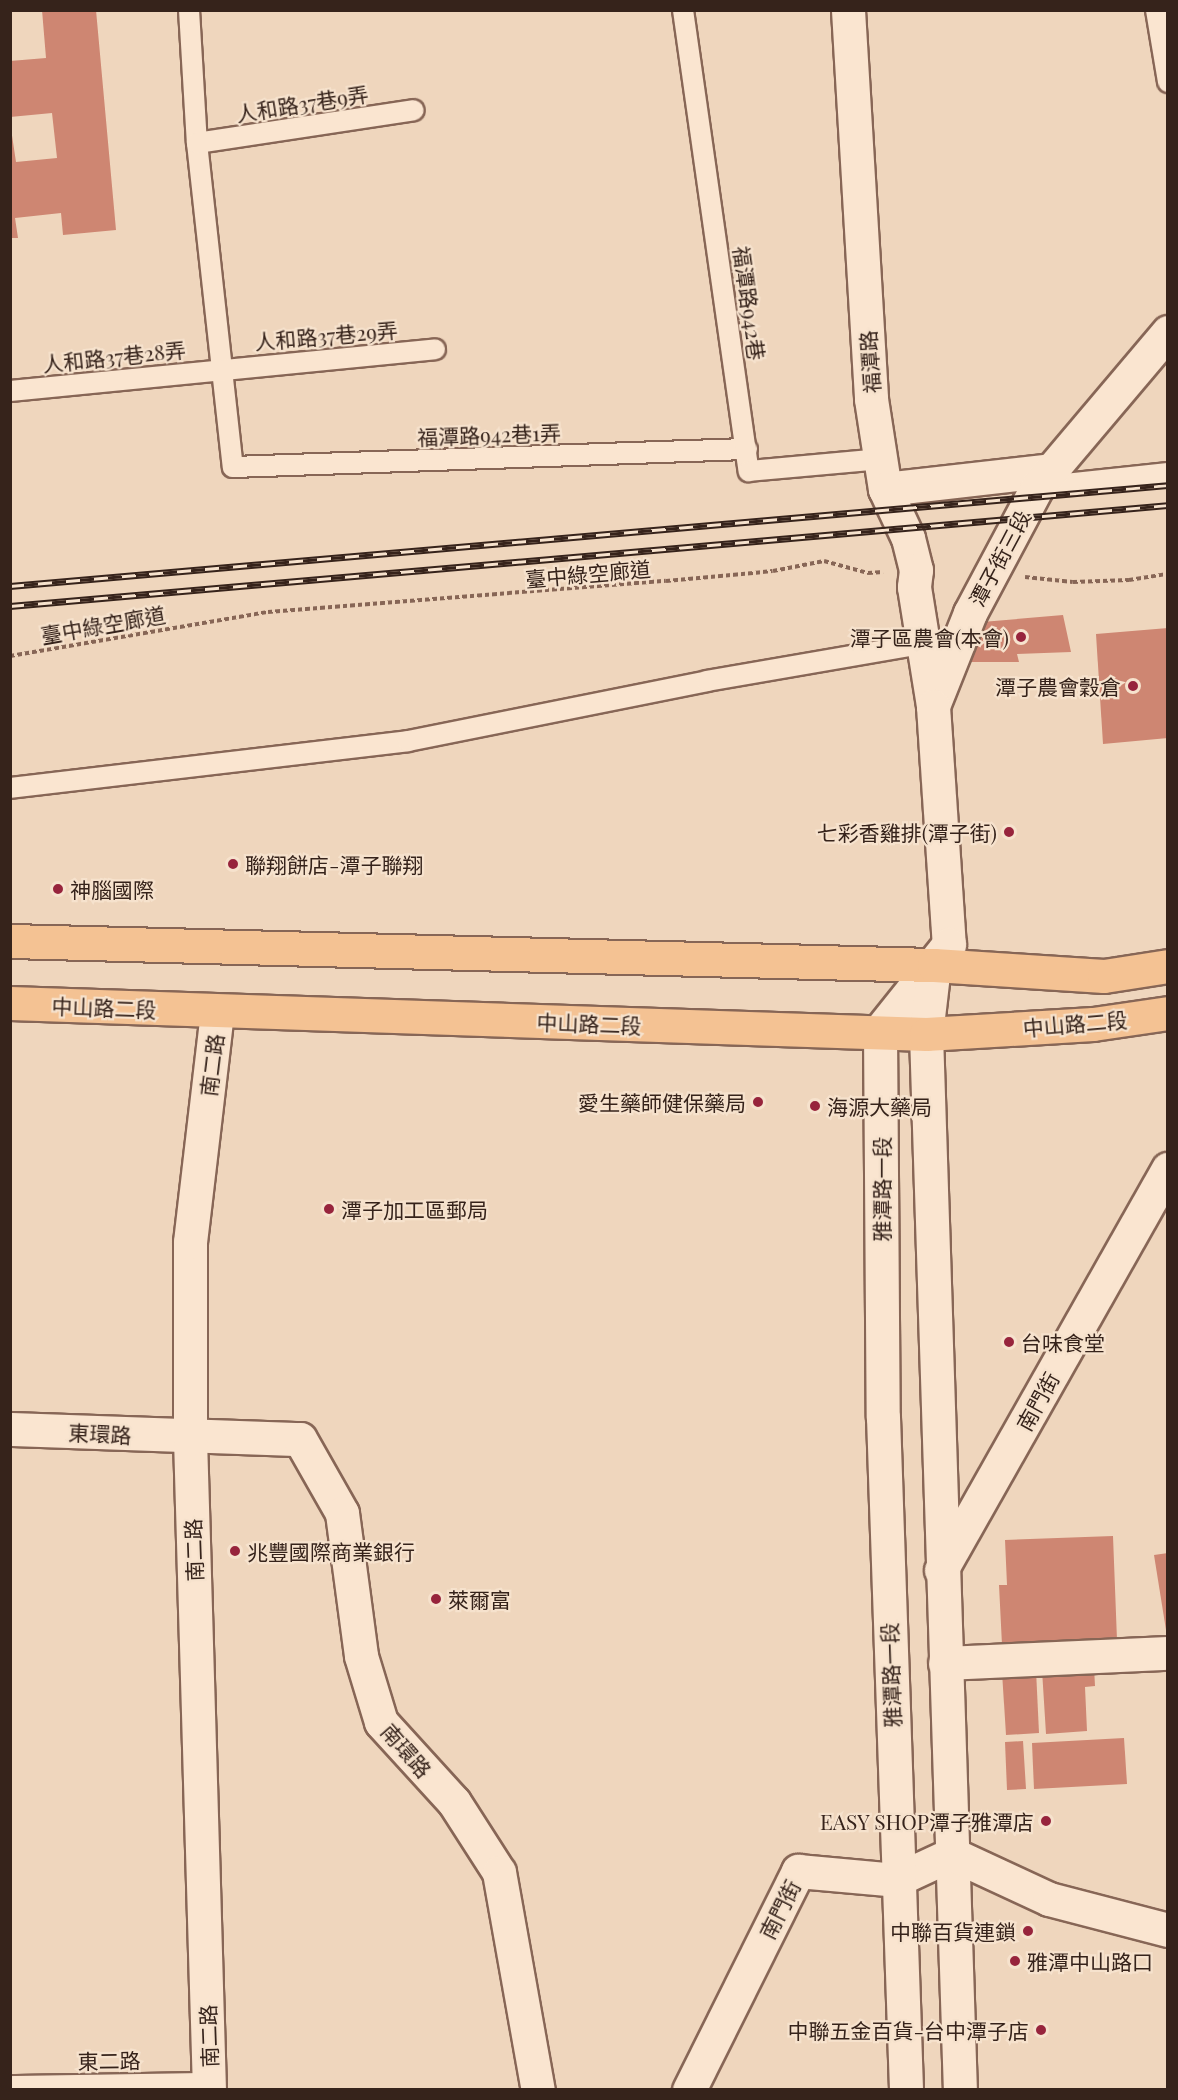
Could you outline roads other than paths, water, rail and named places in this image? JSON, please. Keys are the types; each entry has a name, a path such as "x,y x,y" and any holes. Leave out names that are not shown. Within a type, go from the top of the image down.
{"main road":[{"name":"中山路二段","path":"10,941 934,966 1104,976 1167,966"},
{"name":"中山路二段","path":"10,1003 217,1012 880,1030 926,1034 1093,1024 1167,1013"}],"street":[{"name":"福潭路","path":"848,10 871,399 884,474 908,538 916,570 914,587 933,706"},
{"name":"潭子街三段","path":"934,966 949,944 933,706 990,575 1044,479 1167,332"},
{"path":"884,474 1044,479"},
{"path":"880,1030 934,966"},
{"path":"934,966 926,1034 941,1570 960,2090"},
{"name":"南二路","path":"209,2086 190,1438 190,1242 217,1012"},
{"name":"雅潭路一段","path":"880,1030 883,1417 896,1880 906,2090"},
{"name":"南門街","path":"941,1570 1167,1169"},
{"name":"東環路","path":"10,1429 190,1438"},
{"name":"南環路","path":"190,1438 300,1439 342,1513 361,1656 381,1722 454,1802 499,1872 538,2090"},
{"path":"945,1664 1167,1653"},
{"path":"896,1880 952,1854 1049,1899 1167,1930"},
{"name":"南門街","path":"689,2090 798,1871 896,1880"}],"lane":[{"path":"189,10 197,143 222,369"},
{"name":"福潭路942巷","path":"683,10 749,471 884,474"},
{"path":"1156,10 1167,82"},
{"name":"人和路37巷9弄","path":"197,143 414,110"},
{"name":"人和路37巷29弄","path":"222,369 435,349"},
{"name":"福潭路942巷1弄","path":"222,369 233,467 747,449"},
{"name":"人和路37巷28弄","path":"10,391 222,369"},
{"path":"1044,479 1167,473"},
{"path":"10,788 408,741 707,681 922,645"},
{"name":"東二路","path":"10,2086 209,2086"}],"railway":[{"path":"10,586 1168,485"},
{"path":"10,606 1168,505"}],"place":[{"name":"潭子區農會(本會)","path":"1021,637"},
{"name":"潭子農會穀倉","path":"1133,686"},
{"name":"七彩香雞排(潭子街)","path":"1009,832"},
{"name":"聯翔餅店-潭子聯翔","path":"233,864"},
{"name":"神腦國際","path":"58,889"},
{"name":"愛生藥師健保藥局","path":"758,1102"},
{"name":"海源大藥局","path":"815,1106"},
{"name":"潭子加工區郵局","path":"329,1209"},
{"name":"台味食堂","path":"1009,1342"},
{"name":"兆豐國際商業銀行","path":"235,1551"},
{"name":"萊爾富","path":"436,1599"},
{"name":"EASY SHOP潭子雅潭店","path":"1046,1821"},
{"name":"中聯百貨連鎖","path":"1028,1931"},
{"name":"雅潭中山路口","path":"1015,1961"},
{"name":"中聯五金百貨-台中潭子店","path":"1041,2030"}]}
